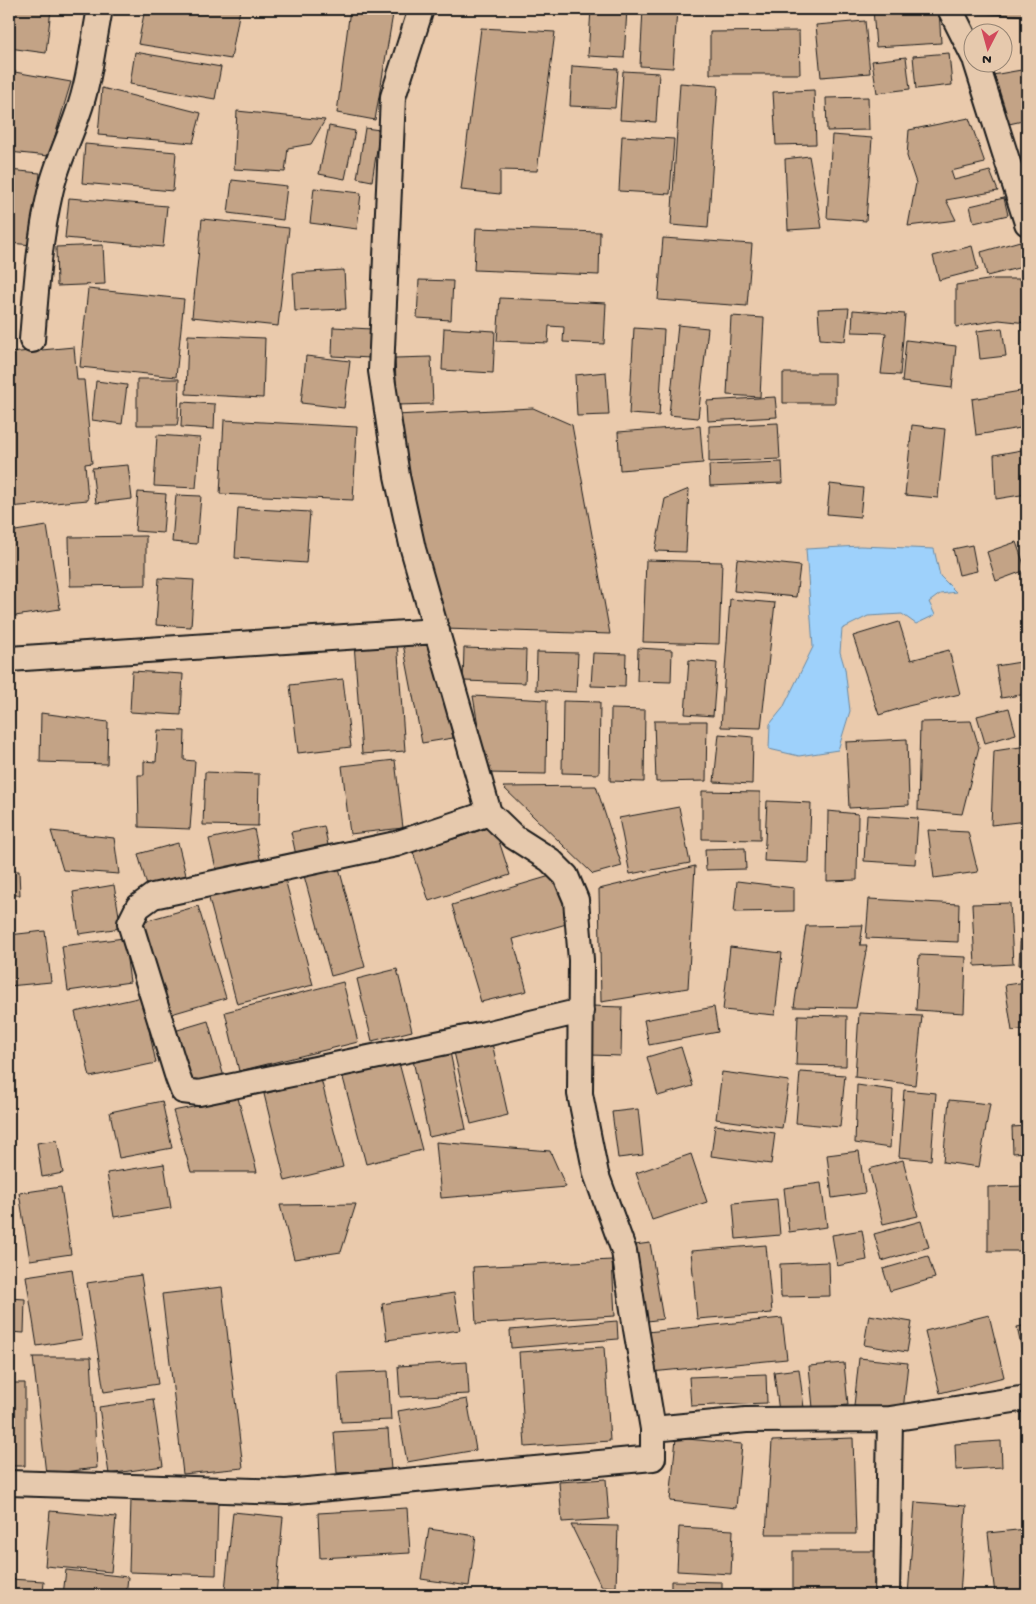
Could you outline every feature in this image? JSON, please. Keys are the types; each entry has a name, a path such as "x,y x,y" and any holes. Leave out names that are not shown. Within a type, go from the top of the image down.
{"street":[{"path":"32,340 36,279 50,192 59,160 78,114 100,9"},
{"path":"9,1483 286,1492 653,1458 654,1429 624,1252 596,1174 580,1094 581,960 576,900 566,876 550,860 514,837 489,813 413,548 399,485 381,371 393,97 421,9"},
{"path":"950,9 964,37"},
{"path":"979,72 1027,223"},
{"path":"9,659 437,631"},
{"path":"489,813 396,844 153,896 138,907 130,923 178,1078 184,1091 198,1093 485,1034 580,1011"},
{"path":"654,1429 746,1420 890,1419 1027,1398"},
{"path":"887,1595 890,1419"}],"water":[{"path":"860,546 934,549 940,576 956,592 940,594 929,602 935,615 916,624 902,614 868,616 842,629 840,652 845,669 850,711 838,750 799,756 769,749 770,724 783,708 813,647 806,549"}],"building":[{"path":"9,9 51,9 46,53 9,48"},
{"path":"145,9 240,9 231,59 138,44"},
{"path":"350,9 378,9 393,14 375,120 337,113"},
{"path":"591,9 627,9 624,58 588,56"},
{"path":"643,9 677,9 673,68 640,66"},
{"path":"873,9 939,9 941,43 876,47"},
{"path":"981,9 1027,9 1027,16 980,13"},
{"path":"865,21 870,73 821,77 816,25"},
{"path":"481,28 555,32 537,171 500,170 500,194 461,190"},
{"path":"799,31 800,74 710,74 710,32"},
{"path":"135,52 221,67 215,99 130,84"},
{"path":"949,53 952,85 916,89 913,56"},
{"path":"906,57 910,89 877,93 872,61"},
{"path":"572,66 618,69 615,108 570,106"},
{"path":"1027,69 1027,120 1000,126 987,76"},
{"path":"9,71 71,82 49,156 9,152"},
{"path":"623,71 659,73 656,122 620,120"},
{"path":"680,83 718,86 708,228 671,225"},
{"path":"102,88 201,113 193,143 98,135"},
{"path":"814,90 816,144 776,145 773,92"},
{"path":"868,97 869,130 827,131 826,98"},
{"path":"237,111 325,120 311,144 288,148 285,172 234,169"},
{"path":"969,118 985,163 951,171 954,180 990,171 998,191 946,200 956,220 908,226 916,183 907,156 909,130"},
{"path":"329,126 355,131 345,179 319,174"},
{"path":"365,128 380,130 372,181 357,178"},
{"path":"832,135 872,138 866,221 827,218"},
{"path":"622,136 674,139 670,194 619,191"},
{"path":"85,144 176,152 173,191 82,183"},
{"path":"809,156 822,228 788,230 785,159"},
{"path":"9,170 40,173 33,245 9,243"},
{"path":"232,180 287,186 283,220 228,213"},
{"path":"314,188 361,193 357,229 310,223"},
{"path":"69,198 167,206 163,247 65,238"},
{"path":"1004,198 1008,215 974,223 970,206"},
{"path":"202,219 289,228 278,326 192,317"},
{"path":"476,228 600,232 599,275 474,270"},
{"path":"663,238 752,244 747,306 658,300"},
{"path":"1020,241 1026,266 987,276 981,252"},
{"path":"103,245 105,284 57,286 56,247"},
{"path":"972,246 978,270 939,280 933,256"},
{"path":"344,270 346,309 295,311 293,273"},
{"path":"994,279 1027,279 1027,323 999,320 956,327 956,285"},
{"path":"419,280 453,281 451,320 417,318"},
{"path":"88,289 184,299 176,377 80,367"},
{"path":"500,298 606,303 604,344 563,342 564,327 549,326 548,343 497,341"},
{"path":"849,308 845,341 820,339 818,309"},
{"path":"853,310 905,314 900,375 881,374 886,333 852,332"},
{"path":"731,316 764,318 760,397 727,395"},
{"path":"678,325 708,328 698,418 669,415"},
{"path":"333,327 372,329 371,358 332,356"},
{"path":"444,328 495,331 493,373 442,370"},
{"path":"634,328 664,330 659,416 629,414"},
{"path":"1002,328 1006,356 980,359 977,331"},
{"path":"188,335 265,338 263,398 186,394"},
{"path":"906,340 956,346 952,388 902,382"},
{"path":"74,347 77,380 84,380 92,463 85,464 88,500 9,507 9,353"},
{"path":"306,356 350,361 344,408 301,403"},
{"path":"431,357 433,404 397,405 395,358"},
{"path":"606,372 609,415 577,416 575,375"},
{"path":"783,373 835,373 835,403 783,403"},
{"path":"137,379 179,379 177,425 137,425"},
{"path":"96,381 127,385 122,424 92,420"},
{"path":"1027,390 1027,427 976,435 972,399"},
{"path":"775,397 777,417 708,421 707,401"},
{"path":"182,402 215,404 214,429 181,427"},
{"path":"533,408 572,425 610,634 444,629 415,538 396,415"},
{"path":"224,420 357,427 353,500 220,494"},
{"path":"778,423 780,459 709,462 709,426"},
{"path":"912,425 945,429 938,498 905,495"},
{"path":"700,426 703,463 620,470 618,432"},
{"path":"157,435 200,438 196,488 154,486"},
{"path":"1027,449 1027,494 996,499 994,455"},
{"path":"782,462 783,483 710,486 709,465"},
{"path":"128,465 132,499 96,503 92,468"},
{"path":"830,484 863,488 860,517 827,514"},
{"path":"689,489 686,552 655,551 665,499"},
{"path":"138,492 166,494 163,533 135,531"},
{"path":"176,495 201,496 197,544 172,542"},
{"path":"238,508 310,512 306,563 235,558"},
{"path":"47,526 60,609 9,617 9,532"},
{"path":"146,536 146,585 70,586 69,537"},
{"path":"1016,542 1026,570 996,581 987,552"},
{"path":"972,545 977,571 959,575 953,549"},
{"path":"737,559 800,566 796,597 734,591"},
{"path":"646,560 722,562 719,644 643,642"},
{"path":"159,578 194,580 191,627 156,625"},
{"path":"730,599 775,603 761,728 721,727"},
{"path":"1027,604 1027,629 1022,606"},
{"path":"899,622 911,660 949,650 960,694 879,715 853,636"},
{"path":"434,638 453,738 422,743 403,644"},
{"path":"397,640 405,751 362,754 354,643"},
{"path":"464,648 526,650 525,683 463,681"},
{"path":"638,648 672,650 671,682 637,681"},
{"path":"537,652 578,653 576,692 536,690"},
{"path":"593,653 626,654 625,687 591,686"},
{"path":"689,660 717,663 713,716 685,714"},
{"path":"1027,661 1027,694 1001,698 996,666"},
{"path":"132,671 183,674 181,715 130,712"},
{"path":"343,679 351,747 298,753 290,685"},
{"path":"473,696 547,700 546,774 486,773"},
{"path":"563,701 600,702 599,774 562,773"},
{"path":"1009,708 1016,734 985,743 977,716"},
{"path":"611,709 645,710 644,782 610,781"},
{"path":"41,713 108,722 107,764 40,762"},
{"path":"654,721 707,721 706,781 656,782"},
{"path":"971,721 979,747 962,814 918,810 920,722"},
{"path":"158,730 185,731 184,760 195,761 190,829 139,827 138,775 144,775 144,761 156,762"},
{"path":"719,734 753,737 752,784 714,782"},
{"path":"907,739 909,805 849,808 846,742"},
{"path":"1027,746 1027,821 991,825 994,751"},
{"path":"395,760 403,828 350,834 342,766"},
{"path":"205,772 259,774 258,826 203,825"},
{"path":"596,786 622,866 593,874 503,787"},
{"path":"702,791 760,792 760,840 702,839"},
{"path":"767,801 811,803 809,863 764,861"},
{"path":"679,807 690,863 630,874 619,818"},
{"path":"828,811 858,814 857,880 827,881"},
{"path":"867,815 918,818 915,864 864,861"},
{"path":"9,817 12,817 14,852 9,852"},
{"path":"324,826 330,854 297,860 291,832"},
{"path":"494,826 510,875 429,901 413,852"},
{"path":"254,829 262,868 218,877 209,839"},
{"path":"928,830 968,832 978,872 934,878"},
{"path":"51,831 114,838 119,874 63,870"},
{"path":"178,843 188,883 149,893 138,854"},
{"path":"745,848 746,869 706,870 705,849"},
{"path":"338,864 365,967 331,976 303,872"},
{"path":"695,866 688,988 601,1002 599,889"},
{"path":"9,871 19,871 20,895 9,895"},
{"path":"557,874 570,923 513,939 527,991 481,1002 452,905"},
{"path":"284,875 313,985 237,1004 208,895"},
{"path":"737,881 794,888 794,911 734,912"},
{"path":"114,885 121,928 79,934 73,892"},
{"path":"869,899 959,904 958,942 866,938"},
{"path":"1010,903 1013,964 975,966 972,904"},
{"path":"198,906 226,998 168,1015 141,922"},
{"path":"1022,910 1027,911 1027,965 1019,965"},
{"path":"863,925 860,945 867,945 856,1008 794,1007 806,926"},
{"path":"45,931 51,982 9,986 9,935"},
{"path":"124,938 130,982 68,991 62,946"},
{"path":"730,947 782,953 775,1015 723,1010"},
{"path":"919,955 966,957 964,1013 916,1010"},
{"path":"397,969 412,1031 372,1041 357,979"},
{"path":"343,982 358,1042 239,1071 225,1012"},
{"path":"1027,982 1027,1029 1012,1031 1005,985"},
{"path":"142,997 156,1063 90,1077 75,1012"},
{"path":"592,1006 622,1007 621,1056 591,1055"},
{"path":"714,1007 718,1032 649,1045 644,1020"},
{"path":"859,1013 922,1016 915,1085 855,1077"},
{"path":"798,1015 847,1016 846,1066 796,1065"},
{"path":"208,1021 224,1077 188,1088 171,1032"},
{"path":"492,1043 508,1115 471,1124 454,1052"},
{"path":"681,1047 693,1086 658,1096 647,1057"},
{"path":"450,1052 466,1129 429,1137 413,1060"},
{"path":"398,1059 422,1150 366,1164 342,1074"},
{"path":"722,1072 789,1081 782,1128 716,1119"},
{"path":"800,1072 845,1075 840,1127 796,1123"},
{"path":"321,1079 343,1167 285,1181 264,1094"},
{"path":"857,1085 893,1090 890,1148 855,1143"},
{"path":"904,1090 936,1093 931,1160 899,1157"},
{"path":"238,1098 257,1172 191,1172 173,1111"},
{"path":"949,1100 990,1104 979,1167 943,1162"},
{"path":"162,1101 172,1148 119,1158 110,1112"},
{"path":"638,1109 643,1155 618,1158 612,1112"},
{"path":"715,1125 775,1133 771,1164 711,1156"},
{"path":"1027,1126 1027,1152 1013,1153 1012,1127"},
{"path":"57,1140 63,1173 42,1177 37,1143"},
{"path":"436,1142 550,1151 566,1187 441,1198"},
{"path":"859,1151 865,1193 832,1198 827,1155"},
{"path":"691,1154 707,1202 652,1220 636,1173"},
{"path":"903,1160 918,1216 883,1224 869,1169"},
{"path":"164,1164 171,1208 114,1217 107,1173"},
{"path":"821,1183 827,1227 789,1232 784,1188"},
{"path":"1027,1186 1027,1251 988,1251 988,1187"},
{"path":"61,1187 71,1254 30,1260 19,1193"},
{"path":"777,1199 780,1235 736,1239 733,1203"},
{"path":"356,1204 341,1252 294,1259 280,1205"},
{"path":"921,1221 929,1247 882,1261 874,1234"},
{"path":"862,1230 867,1260 837,1266 832,1235"},
{"path":"650,1243 663,1319 640,1322 627,1246"},
{"path":"766,1245 772,1313 697,1319 691,1251"},
{"path":"928,1256 935,1278 890,1291 883,1269"},
{"path":"612,1260 615,1316 476,1324 473,1267"},
{"path":"829,1262 830,1296 781,1297 780,1264"},
{"path":"72,1269 82,1339 37,1346 26,1276"},
{"path":"141,1275 158,1384 104,1392 87,1283"},
{"path":"222,1287 243,1468 183,1474 162,1294"},
{"path":"454,1293 460,1330 387,1340 382,1304"},
{"path":"9,1298 25,1299 24,1333 9,1332"},
{"path":"869,1315 912,1322 907,1352 864,1345"},
{"path":"989,1315 1004,1377 940,1393 925,1331"},
{"path":"782,1318 787,1359 651,1372 647,1332"},
{"path":"617,1321 618,1339 511,1348 510,1330"},
{"path":"1027,1325 1027,1359 1024,1360 1017,1327"},
{"path":"604,1347 610,1441 525,1447 519,1352"},
{"path":"33,1357 91,1357 97,1468 46,1474"},
{"path":"859,1358 908,1363 903,1411 854,1406"},
{"path":"467,1362 469,1394 400,1397 398,1366"},
{"path":"844,1363 848,1405 813,1408 809,1366"},
{"path":"799,1369 804,1408 779,1412 774,1372"},
{"path":"388,1371 391,1420 341,1422 338,1373"},
{"path":"766,1374 767,1403 691,1406 689,1377"},
{"path":"9,1383 25,1383 25,1466 9,1466"},
{"path":"153,1399 163,1466 109,1474 99,1407"},
{"path":"467,1399 476,1450 407,1462 398,1411"},
{"path":"388,1429 391,1470 337,1473 334,1432"},
{"path":"676,1438 742,1444 736,1508 670,1501"},
{"path":"853,1438 856,1534 766,1534 772,1441"},
{"path":"1001,1441 1002,1467 956,1470 955,1444"},
{"path":"606,1479 609,1519 562,1522 559,1482"},
{"path":"131,1499 218,1502 216,1575 129,1572"},
{"path":"915,1502 966,1506 960,1595 908,1595"},
{"path":"407,1508 410,1553 320,1558 318,1513"},
{"path":"50,1511 116,1517 111,1572 45,1566"},
{"path":"233,1512 283,1517 276,1595 225,1590"},
{"path":"571,1525 618,1526 616,1587 601,1586"},
{"path":"679,1527 733,1530 731,1574 677,1571"},
{"path":"429,1529 476,1536 469,1586 421,1579"},
{"path":"1027,1529 1027,1595 995,1595 988,1533"},
{"path":"793,1551 877,1551 877,1592 793,1592"},
{"path":"66,1570 128,1577 126,1595 63,1595"},
{"path":"9,1579 44,1581 43,1595 9,1595"},
{"path":"671,1581 722,1582 722,1595 671,1595"},
{"path":"732,1591 779,1591 779,1595 732,1595"}]}
